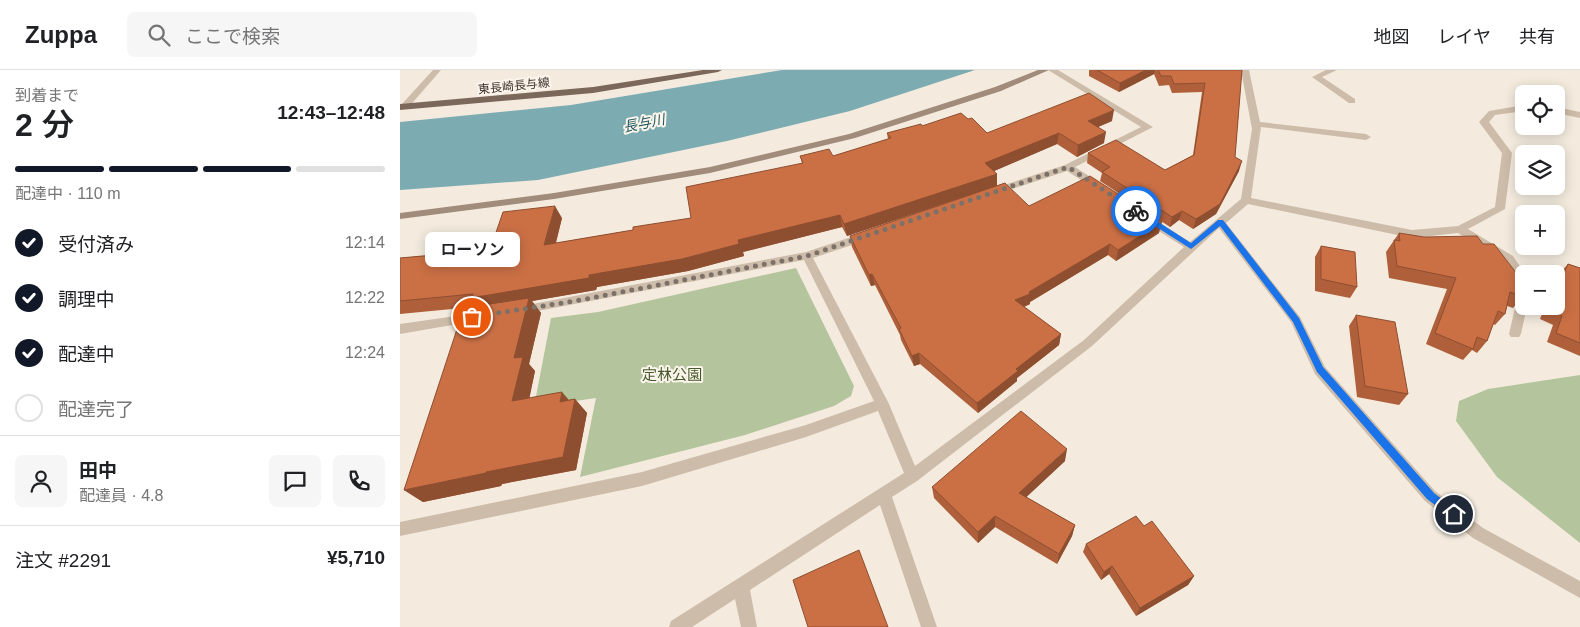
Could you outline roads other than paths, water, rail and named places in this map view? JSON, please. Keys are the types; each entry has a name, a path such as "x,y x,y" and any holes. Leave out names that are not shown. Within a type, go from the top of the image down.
{"main road":[{"name":"東長崎長与線","path":"402,107 593,90 718,70"}],"street":[{"path":"402,107 437,70"},
{"path":"400,226 404,215 554,196 710,170 852,136 998,89 1046,70"},
{"path":"979,197 1068,167 1148,127 1052,70"},
{"path":"677,627 912,476 1088,343 1191,247 1246,200 1256,124 1245,70"},
{"path":"1333,70 1316,77 1352,101"},
{"path":"1246,200 1412,234 1460,229 1500,210 1507,153 1484,122 1492,113 1515,109"},
{"path":"1565,112 1580,115"},
{"path":"1256,124 1366,136"},
{"path":"1068,167 1109,194"},
{"path":"1142,215 1191,247"},
{"path":"1220,222 1296,320 1320,370 1430,496 1478,533 1580,590"},
{"path":"1460,229 1509,259 1515,268"},
{"path":"514,311 581,300 807,256 880,231"},
{"path":"807,256 882,404 912,476"},
{"path":"400,329 486,315"},
{"path":"1515,334 1520,315"},
{"path":"400,529 642,479 806,431 882,404"},
{"path":"884,494 929,627"},
{"path":"741,587 749,627"}],"water":[{"name":"長与川","path":"782,70 975,70 850,111 727,141 538,180 400,190 400,122 571,105"}],"place":[{"name":"ローソン","path":"472,317"}],"park label":[{"name":"定林公園","path":"672,374"}]}
